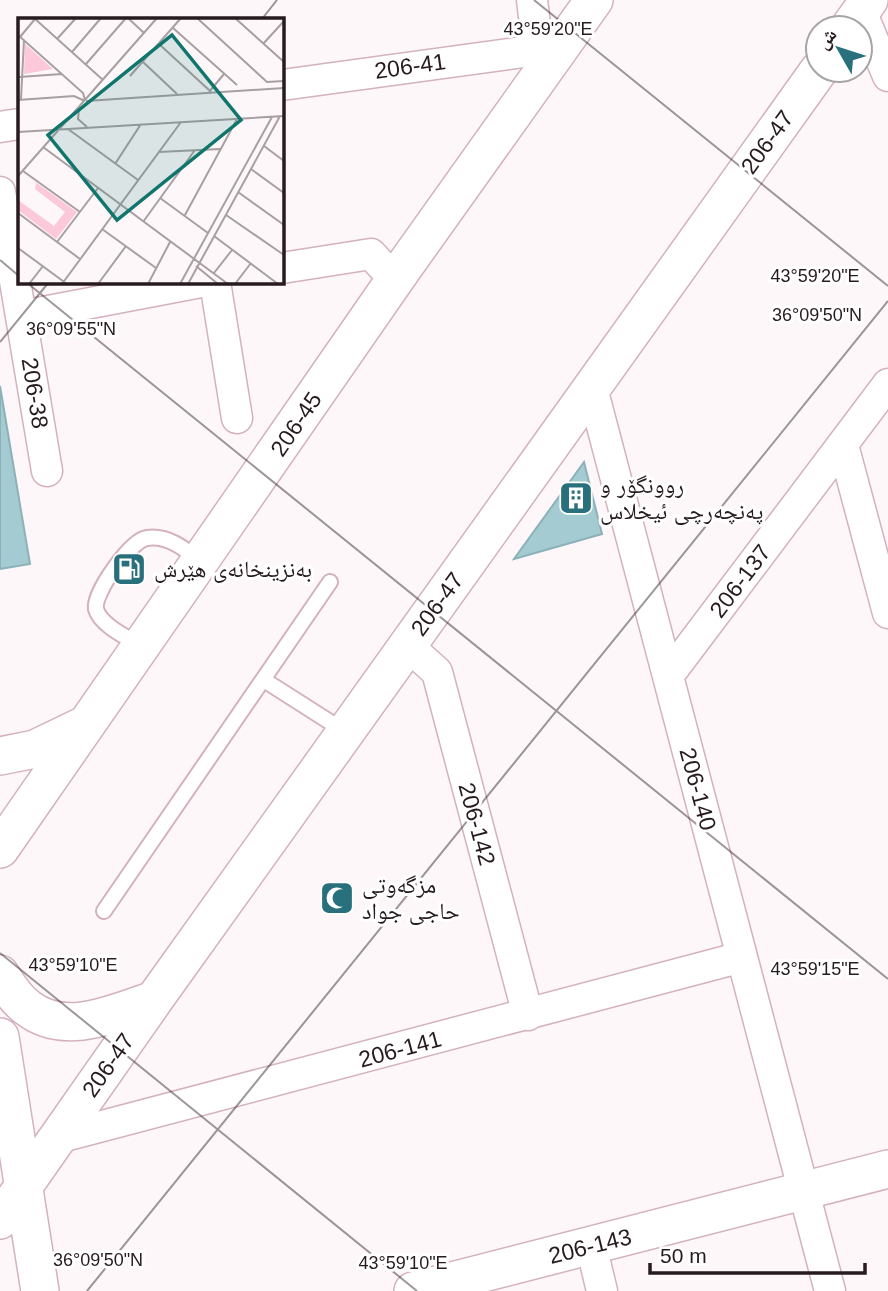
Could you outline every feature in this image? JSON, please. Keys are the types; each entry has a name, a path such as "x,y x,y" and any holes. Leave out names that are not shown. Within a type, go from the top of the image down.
{"street":[{"path":"532,0 544,56"},
{"name":"206-45","path":"0,849 201,562 386,262 544,56 594,0"},
{"path":"860,13 888,76"},
{"name":"206-41","path":"284,85 544,56"},
{"name":"206-47","path":"0,1220 154,1000 809,84"},
{"path":"0,127 18,124"},
{"name":"206-38","path":"0,192 47,471"},
{"path":"284,268 386,262"},
{"path":"22,316 190,284"},
{"path":"215,284 237,418"},
{"name":"206-137","path":"668,676 888,384"},
{"name":"206-140","path":"592,388 830,1291"},
{"path":"843,445 888,613"},
{"name":"206-142","path":"408,645 437,672 528,1015"},
{"path":"0,756 35,748 91,722"},
{"name":"206-141","path":"57,1138 742,957"},
{"path":"0,974 29,1009 63,1021 95,1020 154,1000"},
{"path":"0,1037 26,1184 40,1291"},
{"name":"206-143","path":"413,1291 888,1169"},
{"path":"591,1245 602,1291"}],"lane":[{"path":"142,647 100,617 96,608 97,593 135,543 145,538 164,538 201,562"},
{"path":"104,911 330,582"},
{"path":"264,680 345,732"}],"building":[{"path":"0,386 30,564 0,569"},
{"name":"روونگۆر و په‌نچه‌رچی ئیخلاس","path":"584,462 602,534 514,559"}],"place":[{"name":"روونگۆر و په‌نچه‌رچی ئیخلاس","path":"576,498"},
{"name":"بەنزینخانەی هێرش","path":"129,569"},
{"name":"مزگەوتی حاجی جواد","path":"337,898"}]}
